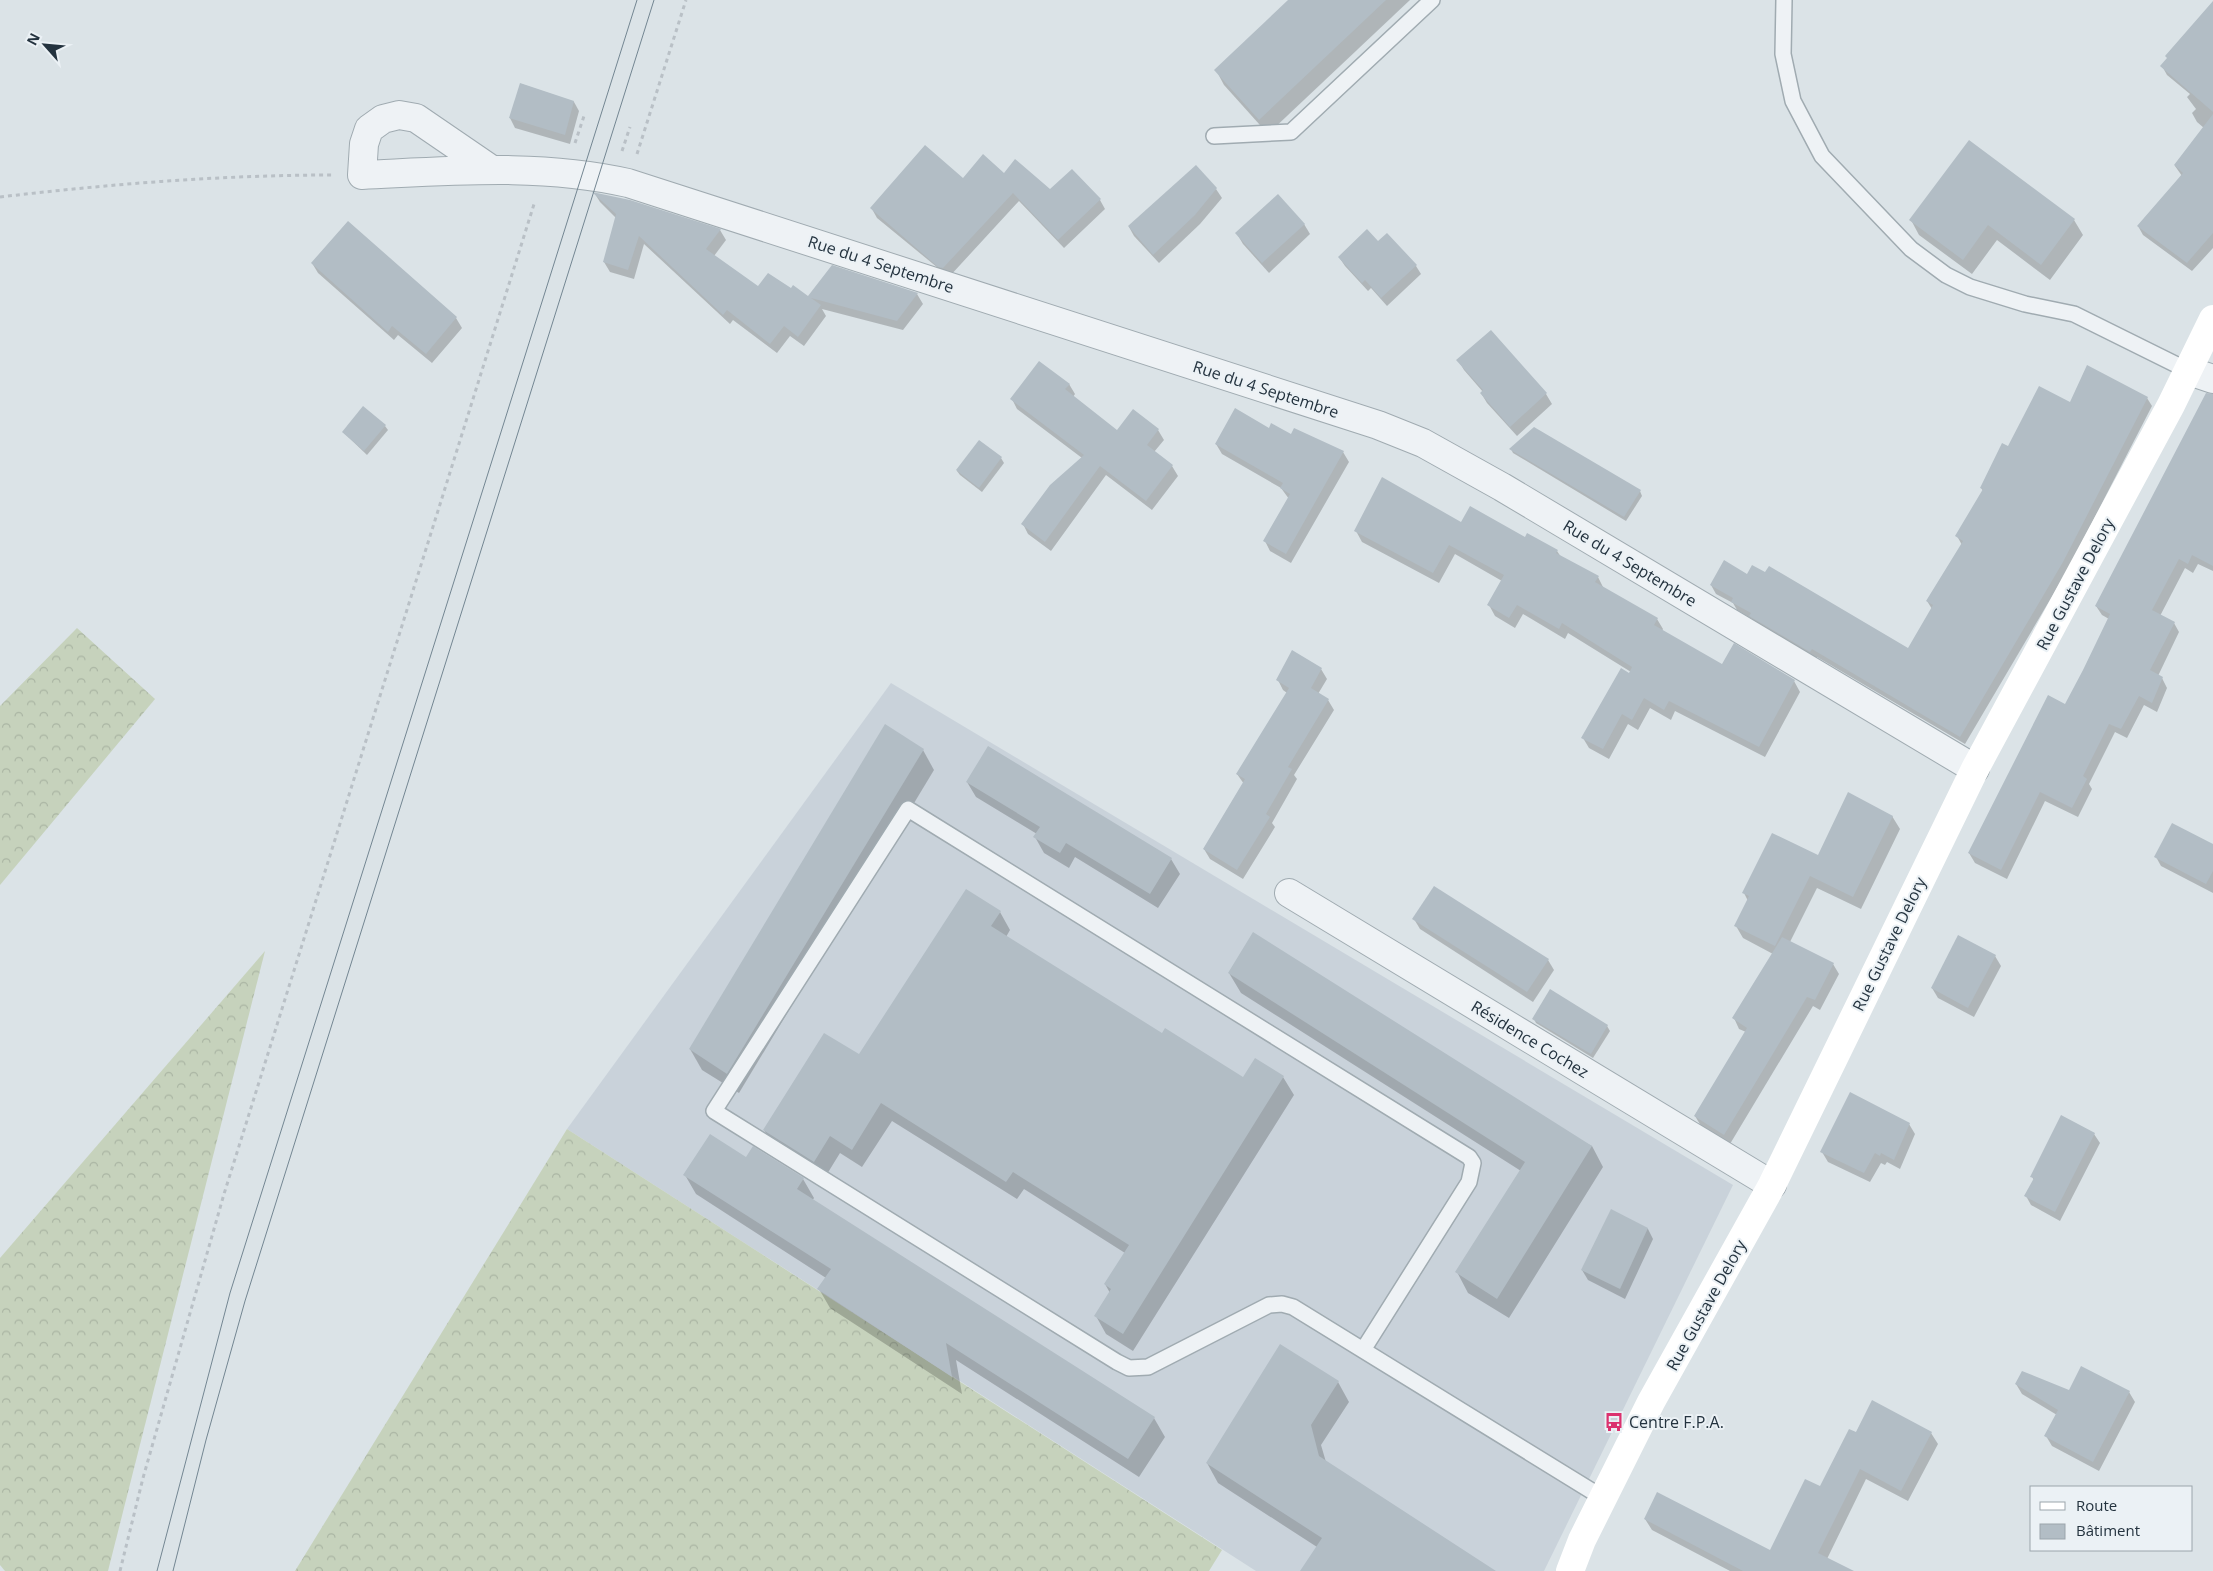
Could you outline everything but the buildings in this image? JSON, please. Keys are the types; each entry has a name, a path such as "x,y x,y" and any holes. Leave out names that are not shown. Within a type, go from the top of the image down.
{"street":[{"path":"362,175 364,144 369,129 383,119 400,115 416,118 492,170"},
{"name":"Rue du 4 Septembre","path":"362,175 492,170 582,175 628,184 1378,425 1409,437 1502,487 1975,769"},
{"name":"Rue Gustave Delory","path":"1570,1571 1603,1498 1660,1386 1772,1185 1975,769 2201,375 2213,319"},
{"name":"Résidence Cochez","path":"1289,893 1772,1185"}],"lane":[{"path":"1214,136 1290,132 1432,0"},
{"path":"1784,0 1783,54 1793,100 1822,156 1911,249 1946,275 1970,287 2025,304 2074,314 2201,375"},
{"path":"1363,1350 1469,1182 1473,1163 1469,1157 908,810 714,1111 1117,1362 1130,1368 1148,1367 1269,1305 1282,1304 1293,1307 1603,1498"}],"path":[{"path":"628,184 686,0"},
{"path":"120,1571 142,1478 224,1194 544,172"},
{"path":"0,197 97,186 160,182 297,175 362,175"}],"shaded area":[{"path":"891,683 1733,1185 1544,1571 1256,1571 567,1129"}],"green space":[{"path":"77,628 155,699 0,885 0,706"},
{"path":"265,951 108,1571 5,1571 0,1565 0,1258"},
{"path":"567,1129 1222,1550 1209,1571 295,1571"}],"tram line":[{"path":"157,1571 230,1293 637,0"},
{"path":"173,1571 206,1440 245,1301 654,0"}],"place":[{"name":"Centre F.P.A.","path":"1614,1422"}]}
